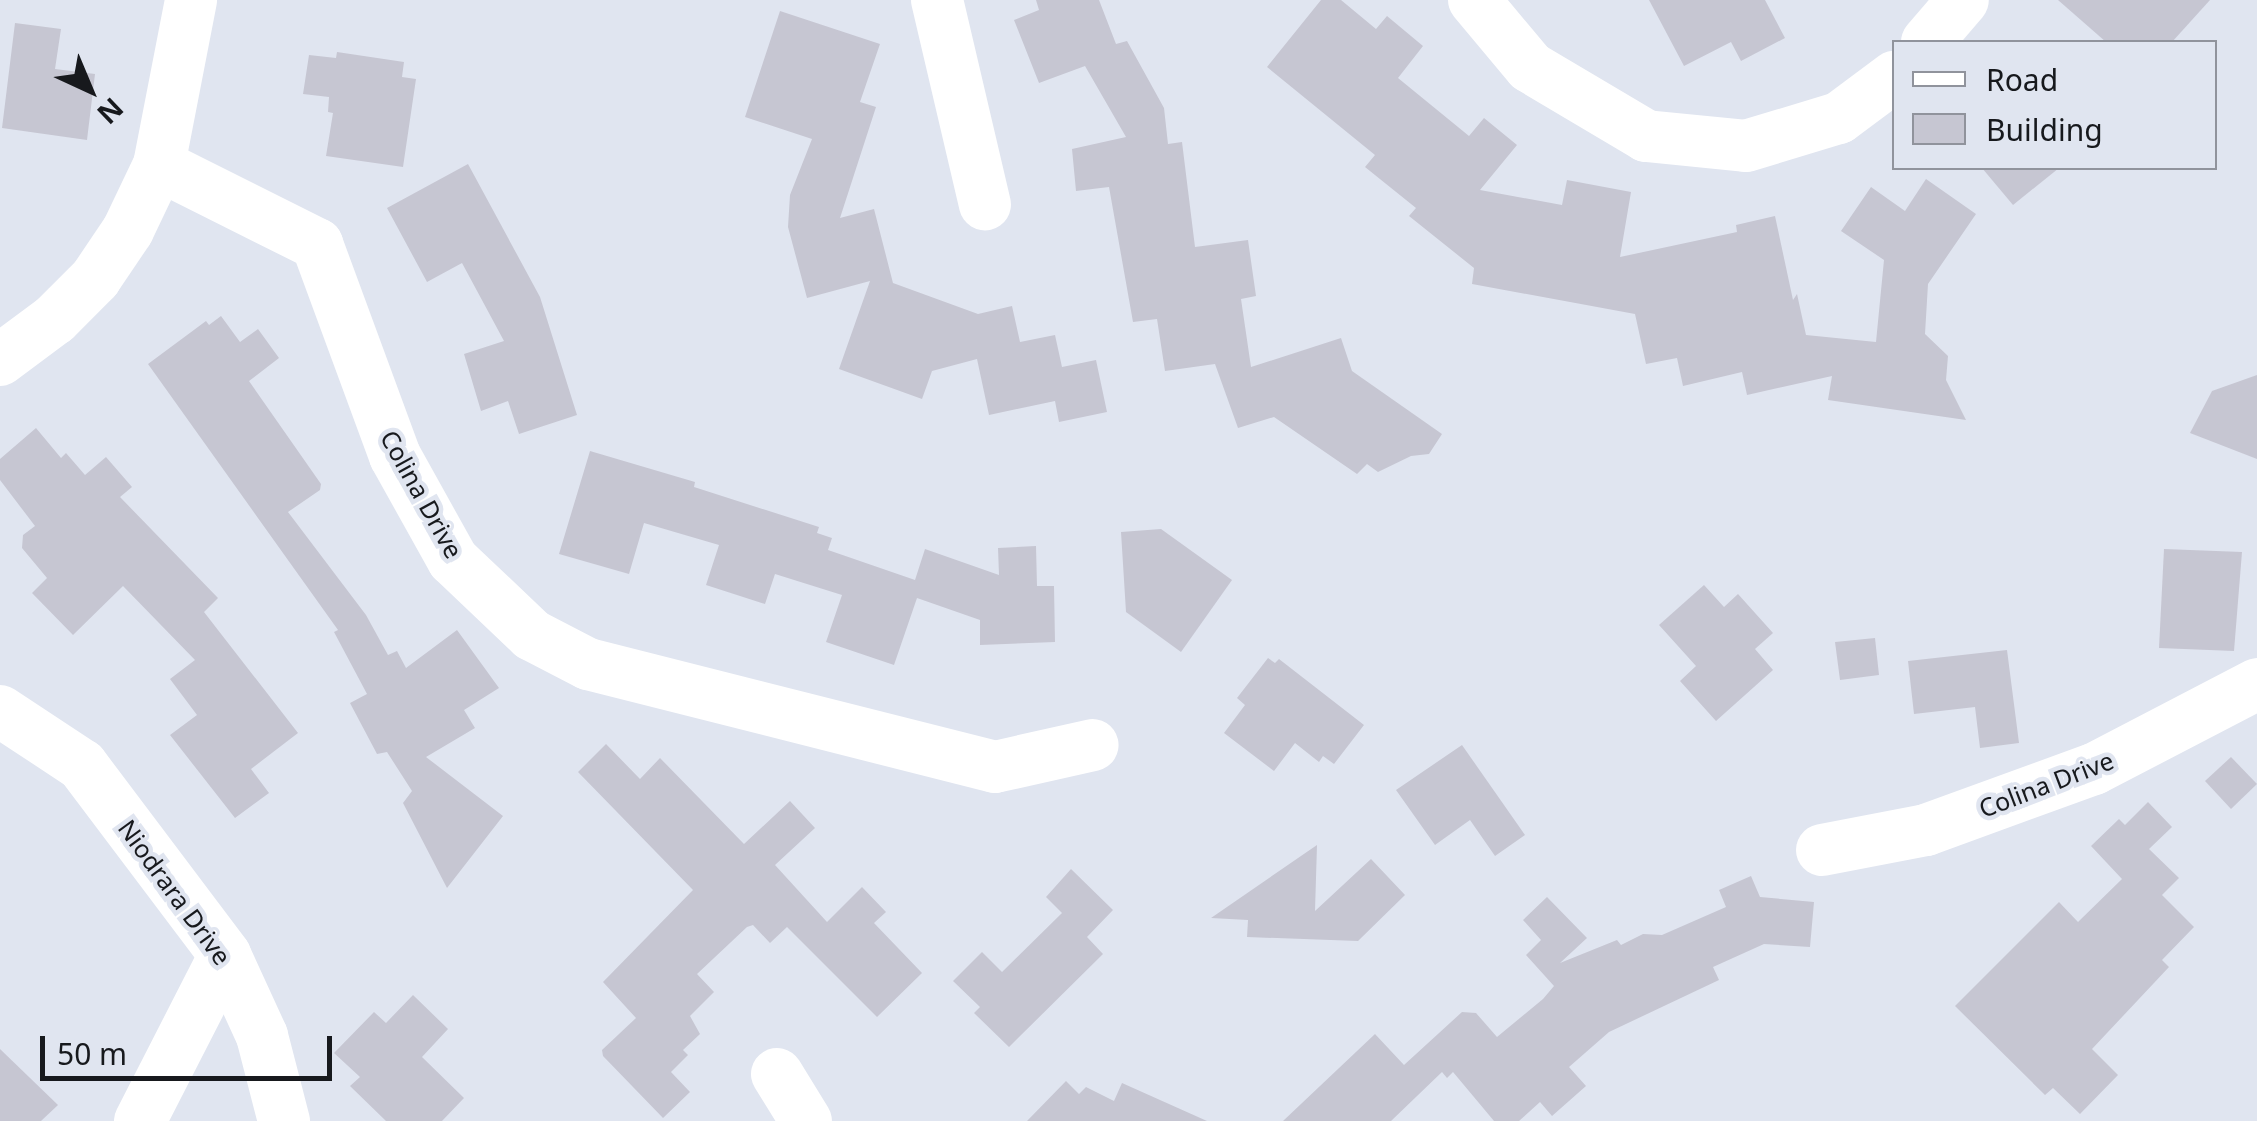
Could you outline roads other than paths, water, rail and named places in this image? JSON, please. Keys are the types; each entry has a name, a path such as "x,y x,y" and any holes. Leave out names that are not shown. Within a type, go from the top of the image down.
{"street":[{"path":"0,360 55,318 94,278 128,230 159,166 192,0"},
{"path":"938,0 985,204"},
{"path":"1474,0 1530,67 1646,136 1746,146 1839,118 1892,78"},
{"path":"1929,40 1963,0"},
{"name":"Colina Drive","path":"159,166 317,244 395,456 453,560 532,635 588,664 995,766 1093,745"},
{"name":"Colina Drive","path":"1822,850 1926,830 2094,769 2257,684"},
{"name":"Niodrara Drive","path":"0,711 82,765 225,955 262,1036 284,1121"},
{"path":"140,1121 225,955"},
{"path":"777,1074 806,1121"}]}
